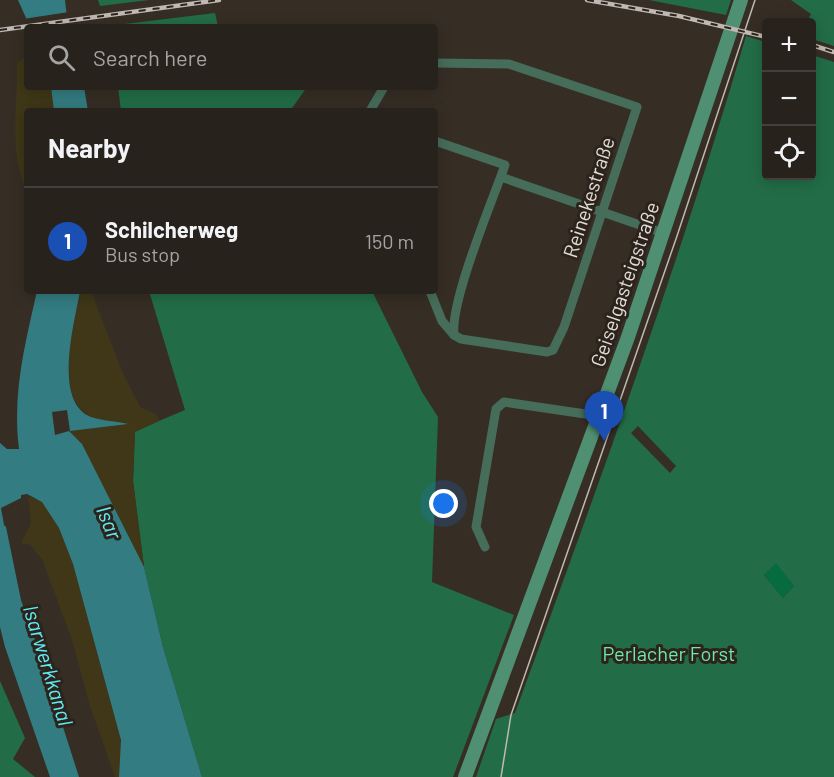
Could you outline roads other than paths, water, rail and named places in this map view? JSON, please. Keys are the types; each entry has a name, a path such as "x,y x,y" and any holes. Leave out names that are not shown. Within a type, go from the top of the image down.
{"main road":[{"name":"Geiselgasteigstraße","path":"465,777 599,416 741,0"}],"street":[{"name":"Reinekestraße","path":"438,63 509,64 637,107 564,327 553,350 548,352 461,339 454,335"},
{"path":"372,108 382,90"},
{"path":"438,142 505,165 466,276 453,326 454,335"},
{"path":"501,177 663,233"},
{"path":"431,294 442,321 454,335"},
{"path":"485,547 476,527 496,409 504,402 599,416"}],"water":[{"path":"18,0 65,0 68,24 29,24"},
{"path":"51,90 84,90 88,108 54,108"},
{"name":"Isar","path":"36,294 79,294 69,360 72,395 79,409 91,417 128,424 70,431 67,410 52,412 55,435 69,431 82,444 144,567 163,647 202,777 119,777 121,740 73,564 59,528 42,502 27,494 21,495 21,498 1,508 4,525 21,600 48,679 55,711 63,727 79,777 50,777 0,627 0,443 7,449 19,449 18,389"}],"tram line":[{"path":"501,777 511,715 677,236 755,0"}],"railway":[{"path":"44,24 219,0"},
{"path":"587,0 679,16 762,36"},
{"path":"0,30 24,27"},
{"path":"816,46 834,52"}],"place":[{"name":"Schilcherweg","path":"604,441"}],"park label":[{"name":"Perlacher Forst","path":"669,653"}],"water label":[{"name":"Isarwerkkanal","path":"49,665"}]}
